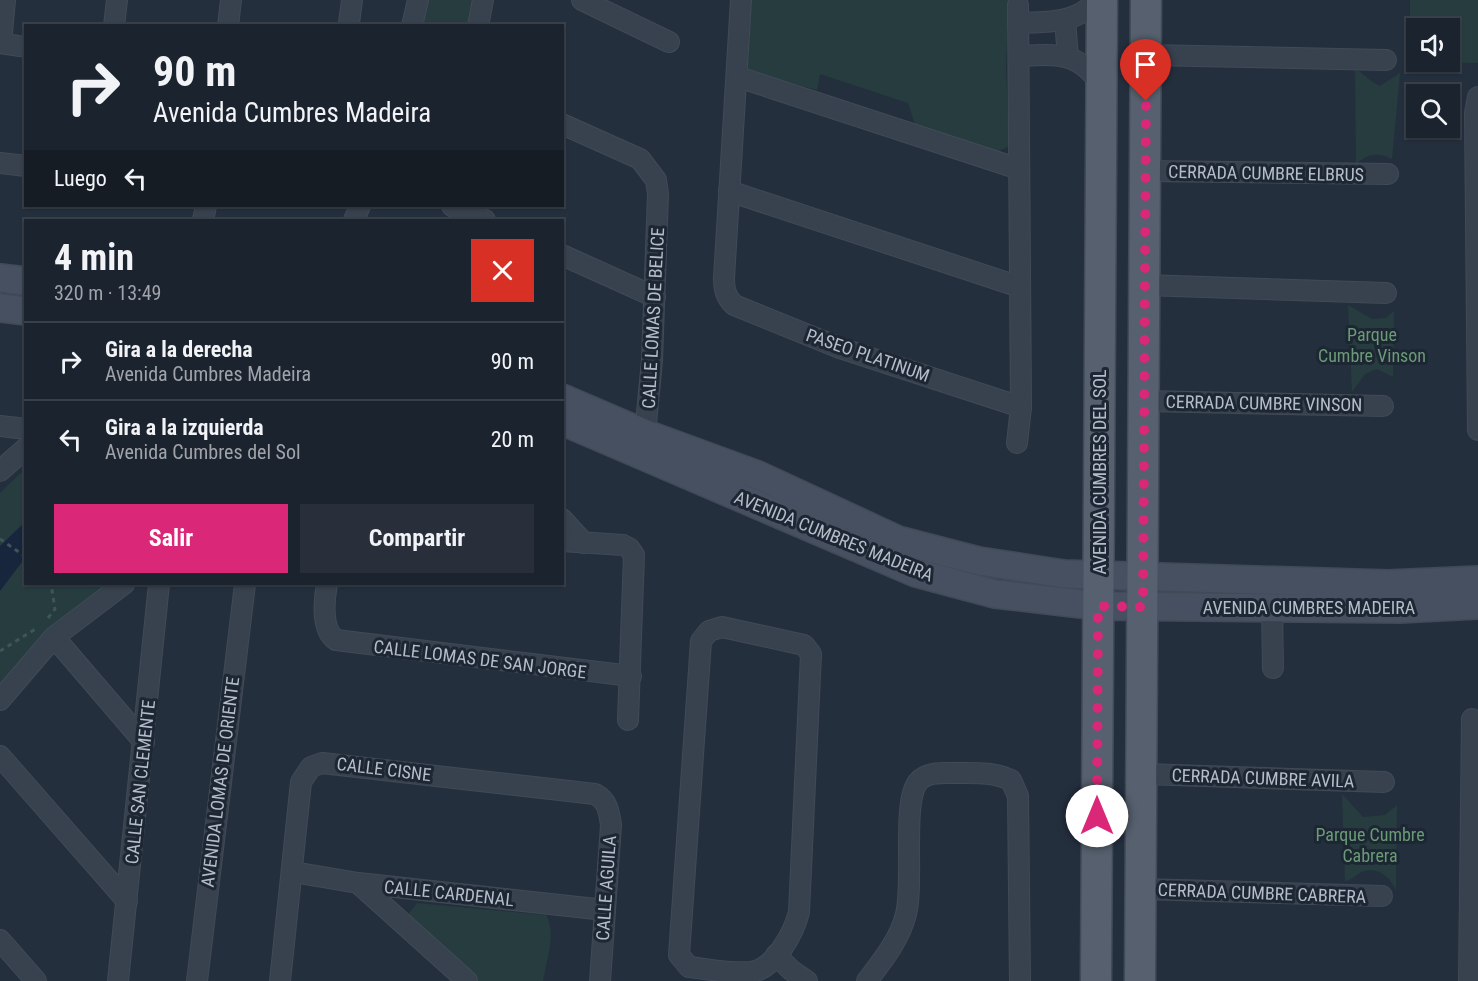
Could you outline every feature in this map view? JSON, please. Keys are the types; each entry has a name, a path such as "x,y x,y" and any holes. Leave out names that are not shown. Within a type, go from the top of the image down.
{"main road":[{"name":"AVENIDA CUMBRES DEL SOL","path":"1096,968 1102,0"},
{"path":"1140,970 1146,0"},
{"path":"1096,968 1120,954 1140,970"}],"street":[{"path":"5,0 1,43 24,47"},
{"path":"114,24 117,0"},
{"path":"228,24 231,0"},
{"path":"349,23 352,0"},
{"path":"412,24 418,0"},
{"path":"478,24 483,0"},
{"path":"582,0 621,9 669,42"},
{"path":"741,0 738,77 729,191 1020,287"},
{"path":"1017,443 1021,407 1018,14 1065,20 1079,15 1097,0"},
{"path":"1065,20 1068,57"},
{"path":"1018,56 1052,54 1068,57 1082,63 1100,84"},
{"path":"1147,55 1386,60"},
{"path":"738,77 1019,169"},
{"path":"1478,97 1475,147 1478,430"},
{"name":"CALLE LOMAS DE BELICE","path":"564,125 640,159 656,180 658,194 655,297 644,445"},
{"path":"0,163 24,166"},
{"name":"CERRADA CUMBRE ELBRUS","path":"1145,171 1388,174"},
{"name":"PASEO PLATINUM","path":"729,191 724,290 734,305 840,348 1021,407"},
{"path":"454,207 483,219"},
{"path":"564,256 655,297"},
{"path":"0,278 24,280"},
{"path":"1144,285 1386,293"},
{"path":"0,308 24,311"},
{"name":"AVENIDA CUMBRES MADEIRA","path":"564,399 644,445 916,573 995,594 1098,606 1272,608 1401,596 1478,580"},
{"name":"CERRADA CUMBRE VINSON","path":"1145,401 1383,406"},
{"name":"AVENIDA CUMBRES MADEIRA","path":"564,422 758,475 898,540 1016,568 1098,575 1144,575 1401,596 1478,605"},
{"path":"0,426 24,429"},
{"path":"0,471 24,450"},
{"path":"564,521 584,543"},
{"path":"564,541 630,548 634,555 628,720"},
{"path":"0,700 54,637 123,585"},
{"name":"CALLE SAN CLEMENTE","path":"118,981 159,585"},
{"name":"AVENIDA LOMAS DE ORIENTE","path":"197,981 245,585"},
{"name":"CALLE LOMAS DE SAN JORGE","path":"327,585 326,624 330,636 345,643 631,676"},
{"path":"1272,608 1273,668"},
{"path":"722,627 804,645 811,654 799,912 789,941 776,955 758,976 689,967 678,955 701,641 709,631 722,627"},
{"path":"54,637 144,742"},
{"path":"1469,981 1472,719"},
{"path":"0,756 127,902"},
{"name":"CALLE CISNE","path":"283,979 301,782 311,767 322,763 595,794 602,798"},
{"path":"867,981 901,930 907,912 910,880 911,797 918,781 935,773 995,773 1011,780 1018,796 1020,981"},
{"name":"CERRADA CUMBRE AVILA","path":"1143,774 1384,782"},
{"name":"CALLE AGUILA","path":"600,981 611,825 609,809 602,798"},
{"name":"CALLE CARDENAL","path":"293,872 357,883 605,910"},
{"path":"357,883 467,981"},
{"name":"CERRADA CUMBRE CABRERA","path":"1142,889 1382,896"},
{"path":"0,940 36,981"},
{"path":"776,955 791,970 807,981"}],"path":[{"path":"0,539 24,556"},
{"path":"0,651 43,624 55,609 51,585"}],"green space":[{"path":"418,0 483,0 478,24 412,24"},
{"path":"750,0 1009,0 1006,65 1009,146 997,152 915,124 908,103 820,74 817,90 747,71"},
{"path":"1410,0 1478,0 1478,63 1460,63 1460,18 1410,18"},
{"path":"1355,69 1380,86 1400,73 1392,159 1382,155 1373,155 1356,164"},
{"name":"Parque Cumbre Vinson","path":"1348,305 1372,319 1386,318 1394,311 1393,377 1377,369 1365,374 1352,392"},
{"path":"24,470 24,585 109,585 0,689 0,493"},
{"name":"Parque Cumbre Cabrera","path":"1342,794 1363,817 1385,815 1397,805 1396,890 1390,880 1373,870 1361,872 1345,881"},
{"path":"417,903 546,915 551,938 543,981 477,981 413,927 409,913"}],"water":[{"path":"24,523 24,559 0,591 0,546"}],"route":[{"path":"1097,816 1098,606 1143,607 1146,101"}]}
